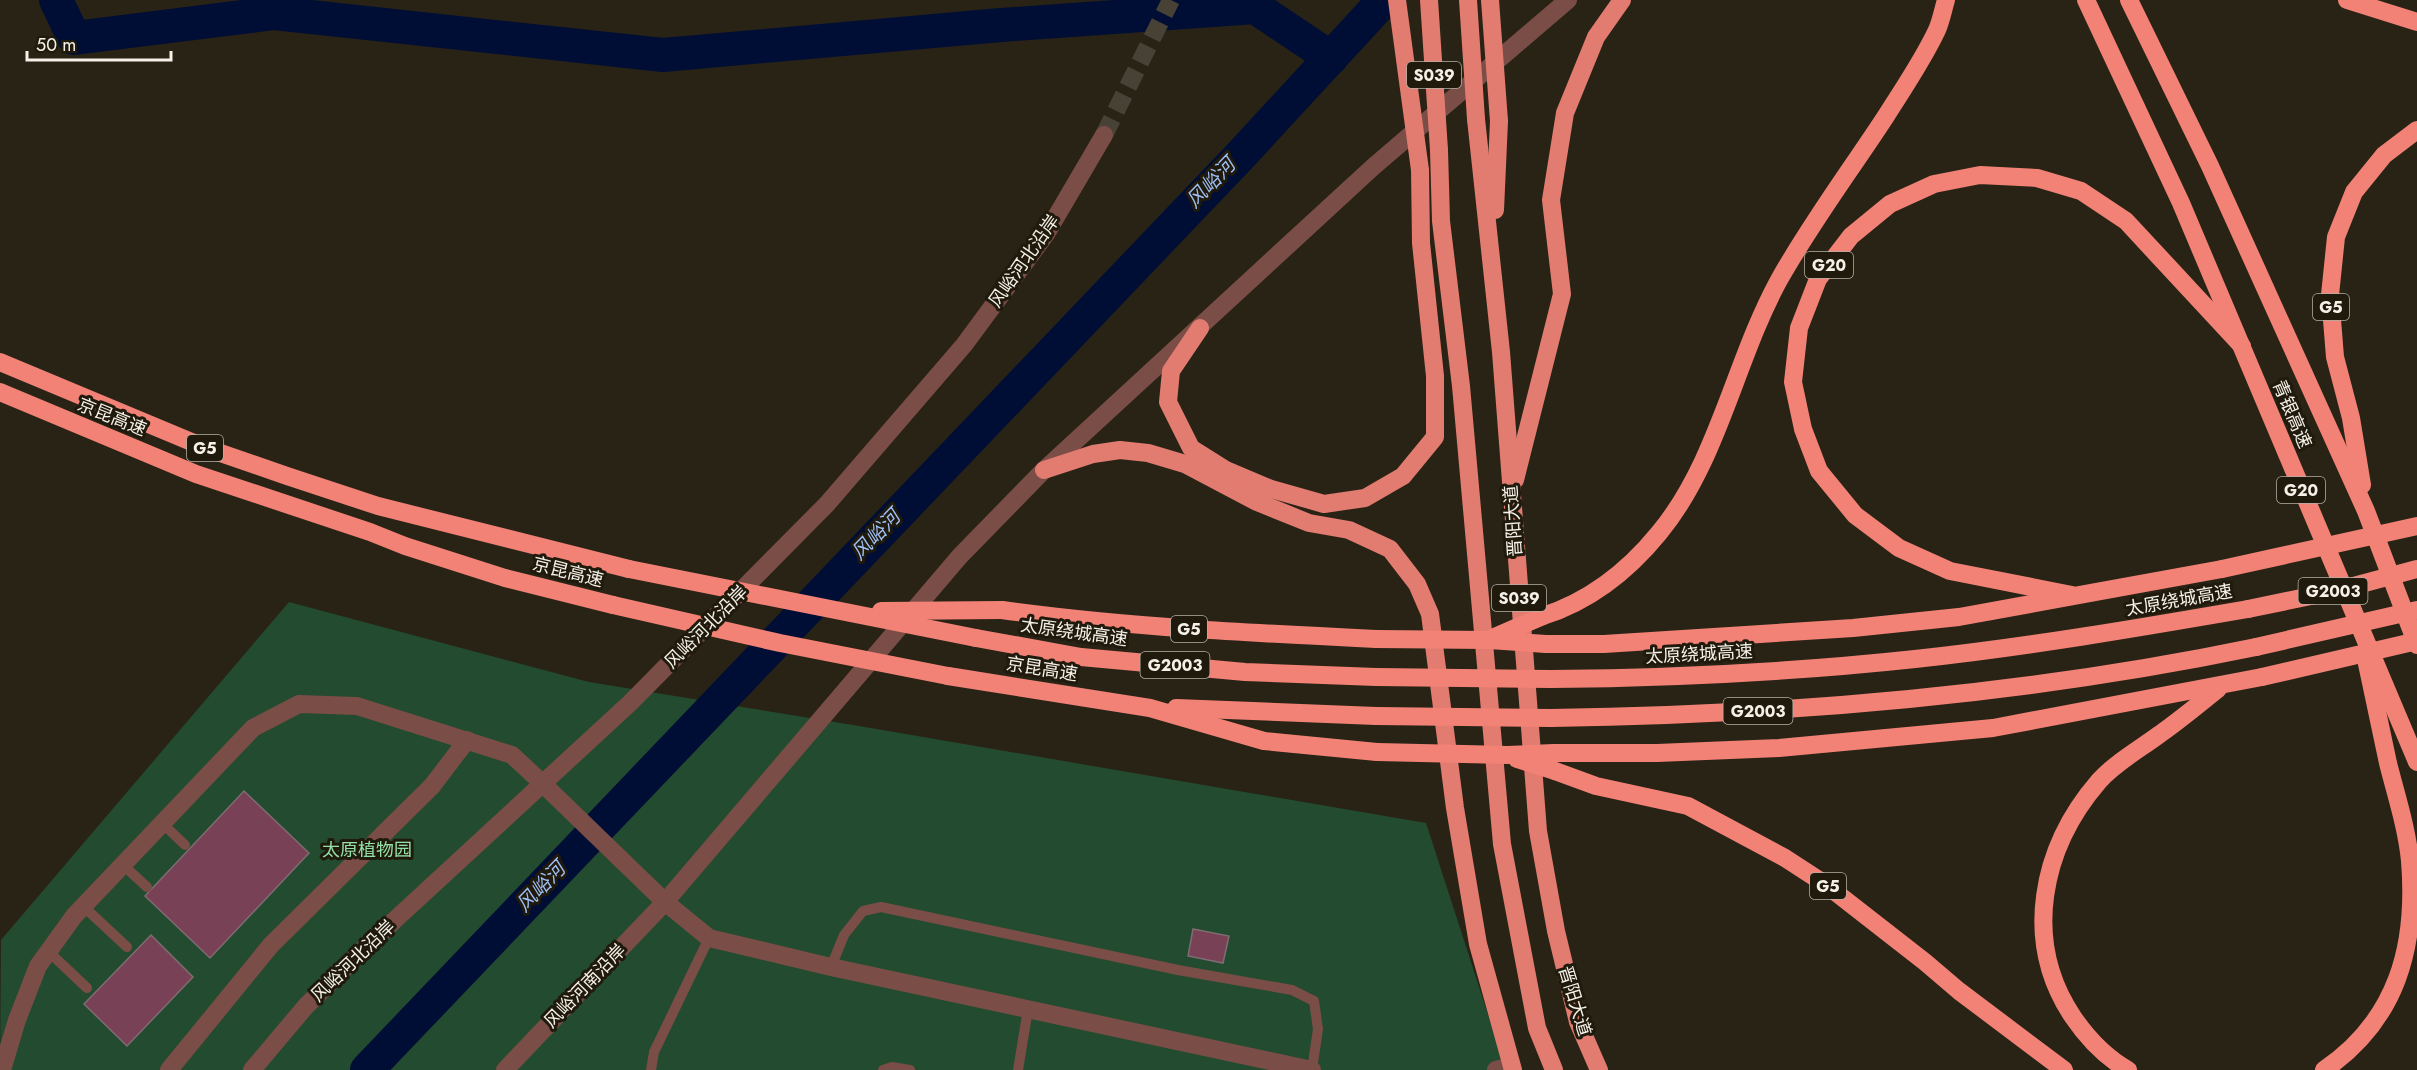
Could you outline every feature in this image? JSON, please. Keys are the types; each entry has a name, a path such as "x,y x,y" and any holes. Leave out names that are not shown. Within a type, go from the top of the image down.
{"highway":[{"path":"1200,328 1172,371 1168,402 1191,448 1226,470 1271,489 1324,504 1365,498 1403,476 1435,437 1435,376 1420,243 1420,170 1397,0"},
{"name":"S039","path":"1429,0 1439,150 1441,221 1461,386 1502,844 1537,1028 1554,1070"},
{"name":"晋阳大道","path":"1468,0 1476,119 1501,352 1538,831 1556,931 1578,1022 1599,1070"},
{"name":"S039","path":"1490,0 1499,121 1492,272"},
{"path":"1511,496 1562,294 1551,200 1565,113 1596,36 1622,0"},
{"path":"1489,640 1562,610 1600,589 1632,563 1660,532 1683,498 1701,464 1757,325 1779,280 1903,89 1936,30 1946,0"},
{"name":"青银高速","path":"2086,0 2181,203 2417,762"},
{"path":"2129,0 2210,166 2366,511"},
{"path":"2347,0 2417,22"},
{"name":"G5","path":"2417,130 2384,155 2355,192 2336,237 2330,295 2335,357 2350,418 2366,511 2417,643"},
{"path":"1420,170 1441,221"},
{"name":"G20","path":"2072,595 1950,570 1899,548 1855,515 1819,471 1803,429 1793,382 1799,328 1818,279 1851,236 1890,204 1934,184 1980,176 2037,178 2081,191 2126,221 2241,346"},
{"name":"京昆高速","path":"0,362 206,448 378,506 629,569 846,611"},
{"name":"京昆高速","path":"0,392 196,474 506,578 780,643 948,676 1150,708"},
{"path":"1044,470 1093,454 1120,450 1148,453 1185,464 1257,502 1310,522 1348,530 1390,549 1417,584 1430,614 1455,808 1478,944 1507,1068"},
{"name":"G5","path":"846,611 1002,610 1070,619 1206,631 1376,639 1604,644 1853,628 1959,617 2222,569 2417,526"},
{"name":"太原绕城高速","path":"846,611 1081,657 1245,672 1376,677 1551,679 1690,677 1915,659 2060,641 2248,609 2335,591 2417,569"},
{"name":"G2003","path":"1150,708 1376,716 1551,718 1680,716 1792,709 1919,698 2202,658 2417,610"},
{"path":"2324,1070 2347,1055 2376,1023 2393,992 2406,953 2409,922 2410,861 2361,633"},
{"path":"1507,755 1657,753 1779,748 1985,729 2222,686 2417,643"},
{"path":"2128,1070 2114,1062 2087,1037 2066,1006 2048,968 2042,932 2045,894 2054,858 2076,812 2100,780 2222,686"},
{"name":"G5","path":"1150,708 1264,741 1377,752 1507,755 1596,786 1688,806 1785,858 1825,884 1925,962 1959,992 2064,1070"}],"street":[{"name":"风峪河南沿岸","path":"505,1070 960,556 1044,470 1372,167 1568,0"},
{"name":"风峪河北沿岸","path":"252,1070 306,1006 364,948 630,703 827,504 964,345 1046,234 1104,135"},
{"path":"2,1070 17,1020 38,966 83,906 253,728 299,704 357,706 512,755 659,897 709,938 831,967 1312,1070"},
{"path":"169,1070 271,945 432,786 467,740"}],"lane":[{"path":"162,823 185,845"},
{"path":"123,865 147,887"},
{"path":"83,906 127,947"},
{"path":"831,967 844,935 863,911 881,907 1178,970 1292,990 1314,1001 1318,1029 1312,1070"},
{"path":"651,1070 654,1053 709,938"},
{"path":"49,952 87,988"},
{"path":"1018,1070 1028,1009"},
{"path":"883,1070 892,1067 910,1070"}],"green space":[{"name":"太原植物园","path":"289,602 589,682 1426,823 1506,1070 0,1070 1,940"}],"building":[{"path":"244,791 309,853 210,958 145,896"},
{"path":"1193,929 1229,936 1223,963 1188,956"},
{"path":"151,935 193,977 127,1046 84,1004"}],"waterway":[{"path":"56,0 74,38 274,13 663,55 1001,25 1255,7 1331,58"},
{"name":"风峪河","path":"367,1070 1240,156 1384,0"}],"tunnel":[{"path":"1104,135 1171,0"}]}
